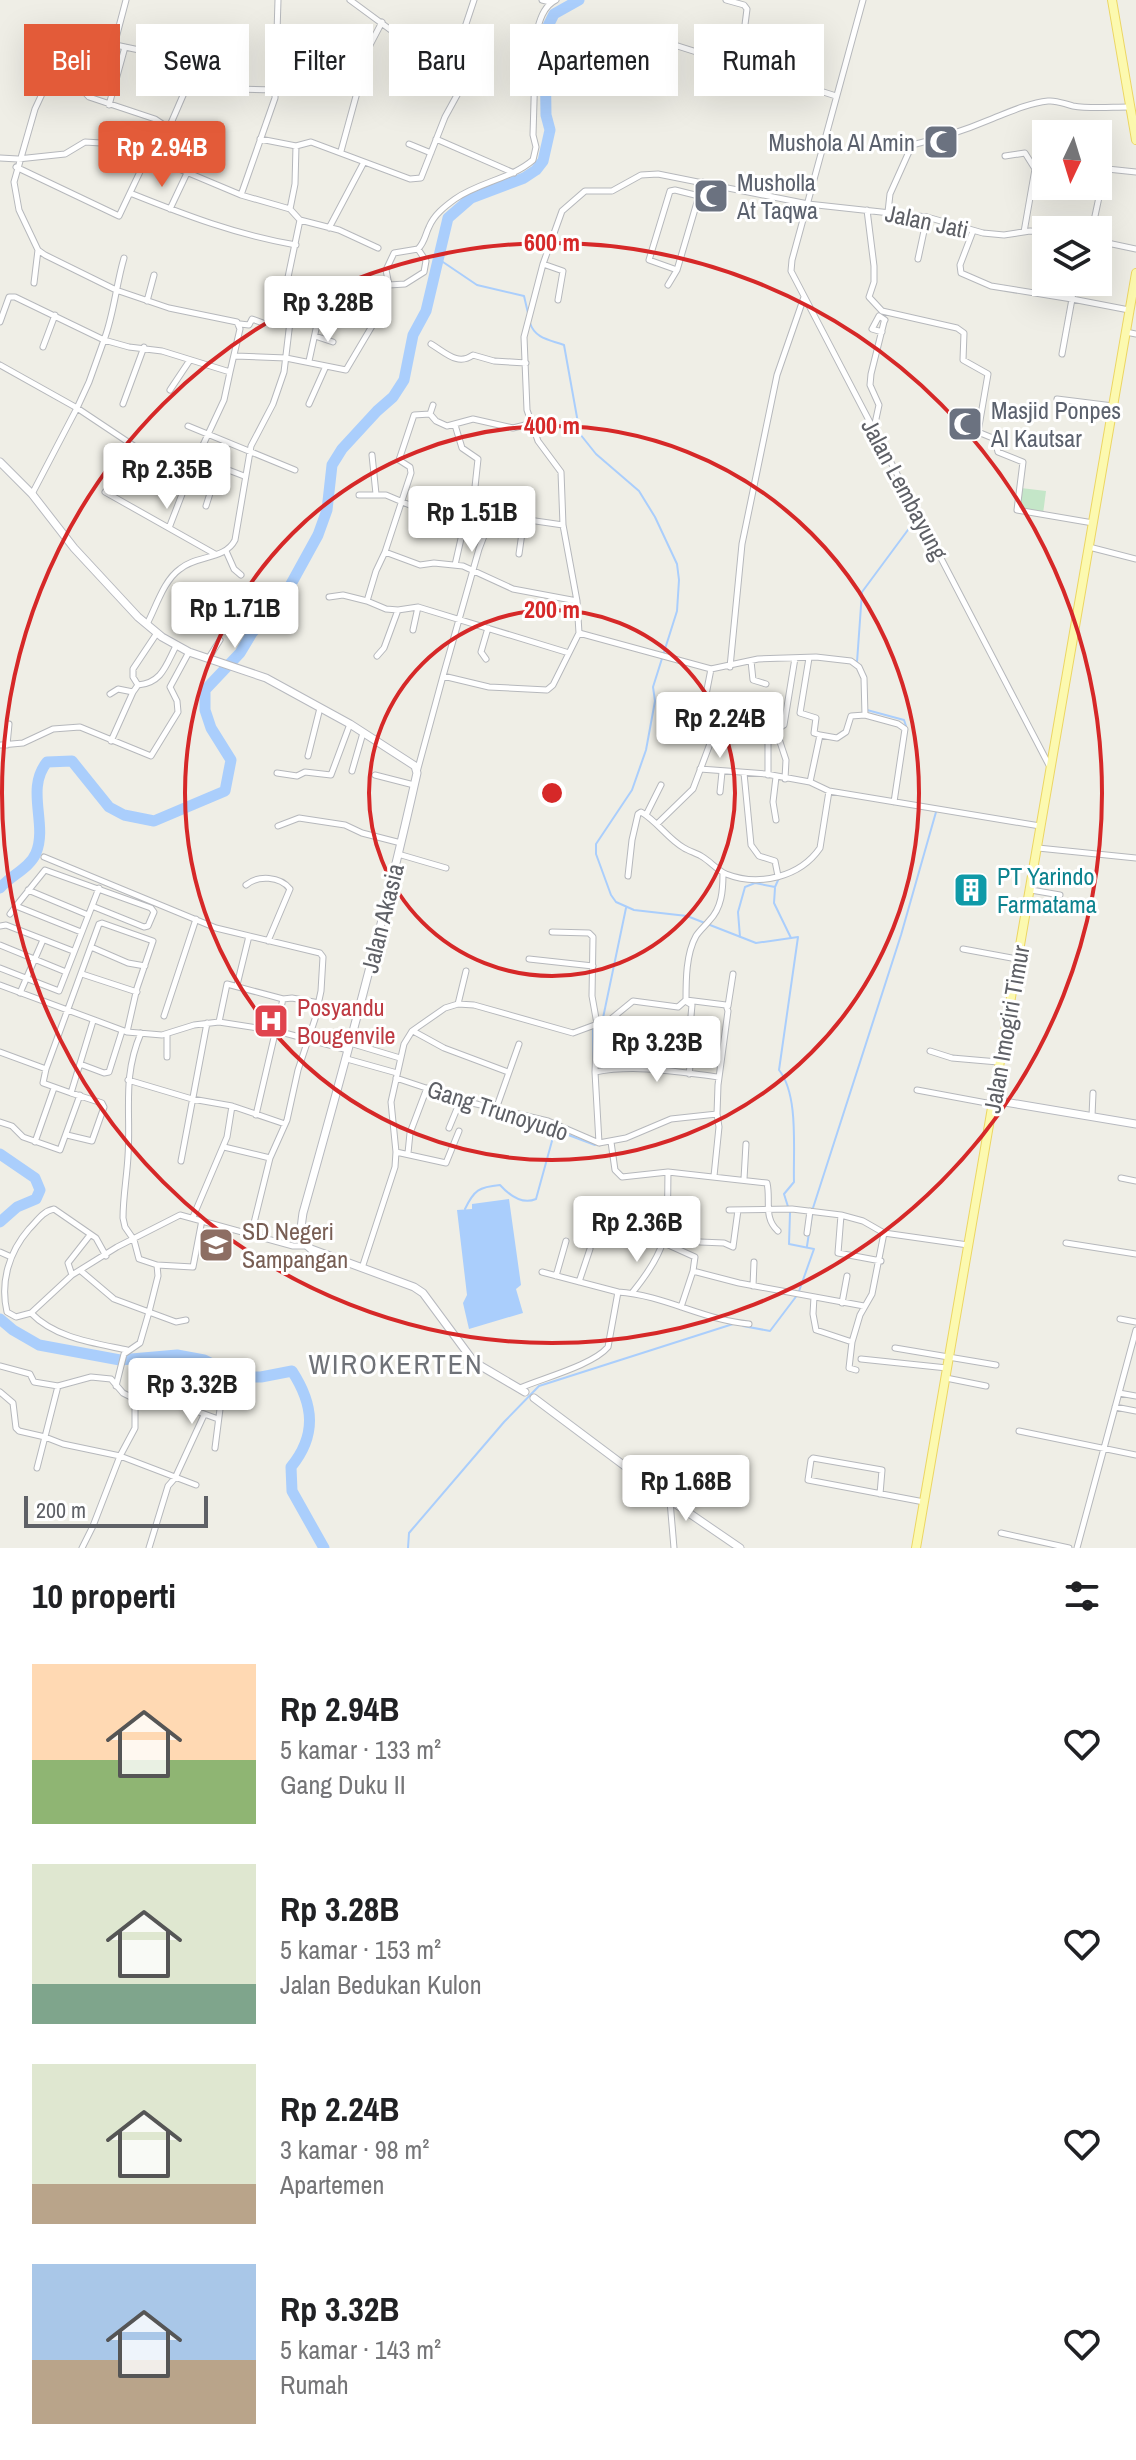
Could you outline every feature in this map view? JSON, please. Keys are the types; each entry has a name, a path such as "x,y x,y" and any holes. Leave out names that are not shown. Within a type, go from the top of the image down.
{"main road":[{"path":"1112,0 1136,140"},
{"name":"Jalan Imogiri Timur","path":"916,1548 1089,547 1114,406 1131,333 1130,310 1136,273"}],"street":[{"path":"120,24 126,0"},
{"path":"278,0 278,24"},
{"path":"350,0 389,28"},
{"path":"466,24 474,0"},
{"path":"418,249 426,261 424,272 405,284 389,285 386,270 394,253 418,249 423,245 429,224 442,209 470,189 514,173 533,160 536,35 539,21 553,1 542,0"},
{"path":"726,0 744,5 747,9 745,24"},
{"name":"Jalan Lembayung","path":"863,0 791,266 1051,769"},
{"path":"373,39 382,22"},
{"path":"120,46 136,50"},
{"path":"109,105 125,47"},
{"path":"824,92 836,96"},
{"path":"34,283 38,250 15,197 14,182 18,159 42,96"},
{"path":"88,96 155,119 170,129"},
{"path":"155,160 183,96"},
{"path":"241,195 275,96"},
{"path":"341,151 356,96"},
{"path":"260,139 296,146 311,142 416,180 425,172 436,139 457,96"},
{"path":"888,212 890,194 912,145 929,143 937,136 949,135 1044,101 1075,106 1130,107"},
{"path":"155,119 150,132 165,140"},
{"path":"436,139 514,173"},
{"path":"0,158 67,154 90,141 147,157 241,195 290,209 300,220 356,236 378,248"},
{"path":"409,144 431,153"},
{"path":"290,209 295,184 296,146"},
{"path":"1005,156 1025,153 1032,164"},
{"path":"16,167 117,215 121,213 147,157"},
{"path":"329,228 364,161"},
{"path":"1112,170 1136,172"},
{"path":"170,209 187,173"},
{"name":"Jalan Jati","path":"543,264 562,211 583,192 590,189 612,191 641,175 658,174 808,204 927,217 998,235 1032,232"},
{"path":"668,285 677,270 703,182"},
{"path":"1024,232 1032,186"},
{"path":"677,270 649,260 656,231 671,190 699,196"},
{"path":"130,193 199,221 250,237 296,245"},
{"path":"867,210 874,266 870,298 884,312 957,328 964,333 963,360 988,374 978,432 995,439 998,452 1023,462 1017,509 1094,523"},
{"path":"918,259 927,217"},
{"path":"147,624 176,571 192,562 226,551 232,545 249,452 277,394 286,358 292,305 287,282 300,220"},
{"path":"973,231 960,265 961,273 991,286 1130,310"},
{"path":"1112,244 1136,249"},
{"path":"38,250 73,271 147,301 230,319 239,324 249,325 252,319 263,323"},
{"path":"32,494 89,382 111,323 124,258"},
{"path":"443,676 489,687 541,691 553,685 579,633 577,601 563,525 561,472 538,441 527,410 524,337 543,264 563,271 558,300"},
{"path":"147,301 154,275"},
{"path":"730,667 742,544 775,383 804,296"},
{"path":"1062,354 1072,296"},
{"path":"0,322 3,301 15,297 104,340 129,347 144,347 230,372"},
{"path":"235,356 286,358 346,370 375,321 363,312 292,305"},
{"path":"43,347 55,315"},
{"path":"309,361 318,320"},
{"path":"169,528 224,400 239,324"},
{"path":"874,429 879,402 870,382 882,332"},
{"path":"315,336 333,342"},
{"path":"431,344 460,361 466,361 473,355 494,361 526,363"},
{"path":"123,404 144,347"},
{"path":"170,390 190,360"},
{"path":"0,365 77,408 146,454 212,487 206,506"},
{"path":"309,404 326,366"},
{"path":"1057,399 1114,406"},
{"path":"430,414 433,405"},
{"path":"367,601 411,471 399,460 414,416 430,414 442,425 455,425 473,419 513,428 533,423"},
{"path":"455,425 462,448 478,459 472,515"},
{"path":"188,426 295,470"},
{"path":"372,455 376,494"},
{"path":"197,458 244,476"},
{"path":"0,462 32,494 74,548 157,633 189,652 251,671 321,707 412,764 417,773"},
{"path":"105,492 216,555"},
{"path":"359,495 376,494 401,499 431,514 465,521"},
{"path":"455,565 465,521 472,515 563,525"},
{"path":"417,773 446,658 492,515"},
{"path":"519,554 524,519"},
{"path":"1089,547 1136,559"},
{"path":"226,551 234,569 241,575"},
{"path":"385,552 420,565 455,565 474,570 513,589 577,601"},
{"path":"329,597 343,595 386,609 418,607 569,653"},
{"path":"413,630 418,607"},
{"path":"377,656 384,648 398,610"},
{"path":"486,659 481,652 488,628"},
{"path":"138,685 133,669 157,633"},
{"path":"579,633 711,669 751,661 795,658 851,661 859,667 864,678 865,715"},
{"path":"209,659 220,640"},
{"path":"111,741 133,692 138,685 157,679 176,646"},
{"path":"9,724 2,746 23,743 53,729 80,727 146,755 154,755 178,712 177,701 170,687 189,652"},
{"path":"768,775 768,735 784,725 795,658"},
{"path":"800,713 809,658"},
{"path":"751,661 753,680 766,684"},
{"path":"657,824 693,789 715,730 703,710 711,669"},
{"path":"110,694 118,689 133,692"},
{"path":"308,756 321,707"},
{"path":"787,712 816,718 814,733 837,738 846,732 851,716 865,715 898,724 905,729 894,802"},
{"path":"277,773 297,776 305,772 333,774 350,724"},
{"path":"776,730 786,760 785,779"},
{"path":"352,771 363,732"},
{"path":"810,782 820,735"},
{"path":"700,769 810,782 829,791 1041,826"},
{"path":"720,792 722,772"},
{"name":"Jalan Akasia","path":"307,1246 301,1234 303,1213 349,1051 417,773"},
{"path":"744,773 751,845 759,856 775,861 778,876"},
{"path":"375,775 414,785"},
{"path":"776,777 773,802 776,820"},
{"path":"646,815 661,785"},
{"path":"628,876 638,814 646,815 683,848 701,856 723,873 749,879 794,872 820,848 829,791"},
{"path":"278,826 299,818 345,825 362,833 401,843"},
{"path":"1038,848 1136,858"},
{"path":"398,854 446,868"},
{"path":"44,857 216,928 320,953 323,957 319,1003 285,1124 270,1158 251,1235"},
{"path":"10,914 45,870 151,908 154,912 148,926 144,927 92,906"},
{"path":"362,1268 395,1167 391,1102 404,1044 412,1031 445,1008 458,1004 474,1005 573,1033 611,1019 633,1001 678,1007 686,1000 686,978 692,946 699,931 713,918 721,902 723,873"},
{"path":"246,885 254,878 262,877 285,883 290,889 268,941"},
{"path":"0,968 57,991 99,888"},
{"path":"28,890 88,915"},
{"path":"1031,890 1060,895"},
{"path":"16,906 81,932"},
{"path":"164,1016 196,919"},
{"path":"67,1135 89,1142 98,1127 104,1104 42,1082 101,923 151,939 153,941 137,992 109,1072 80,1064"},
{"path":"0,926 6,925 73,951"},
{"path":"552,932 589,933 593,937 592,1010 597,1024 595,1072 599,1143 611,1142 671,1119 717,1114"},
{"path":"237,985 249,936"},
{"path":"20,993 43,940"},
{"path":"0,945 66,972"},
{"path":"91,947 128,963 145,966"},
{"path":"963,949 1018,959"},
{"path":"529,959 593,966"},
{"path":"458,1004 466,971"},
{"path":"82,974 137,992"},
{"path":"714,1176 719,1127 719,1077 733,974"},
{"path":"0,985 124,1032 167,1035 219,1022 309,1038 349,1051 400,1058"},
{"path":"219,1022 226,985 237,985 283,999 319,1003"},
{"path":"256,1115 283,999"},
{"path":"686,1000 728,1007"},
{"path":"686,1000 692,1005 689,1074"},
{"path":"71,1093 93,1021"},
{"path":"181,1161 207,1023"},
{"path":"412,1031 444,1048 508,1072"},
{"path":"141,1033 131,1058 128,1080 125,1227 134,1240 139,1259 157,1265 193,1267 202,1220"},
{"path":"167,1035 167,1057"},
{"path":"626,1068 630,1037"},
{"path":"496,1109 519,1044"},
{"name":"Gang Trunoyudo","path":"349,1051 427,1088 548,1121 599,1143"},
{"path":"930,1051 952,1058 998,1062"},
{"path":"0,1052 46,1069"},
{"path":"595,1072 626,1068 719,1077"},
{"path":"128,1080 192,1099 232,1106 285,1124"},
{"path":"35,1142 54,1088"},
{"path":"408,1153 410,1133 427,1088"},
{"path":"917,1090 1136,1124"},
{"path":"1092,1116 1093,1093"},
{"path":"0,1122 12,1126 23,1137 60,1150 80,1095"},
{"path":"449,1128 461,1099"},
{"path":"193,1217 224,1147 232,1106"},
{"path":"396,1152 446,1163 459,1131"},
{"path":"611,1142 615,1170 620,1176 668,1172 767,1183 769,1221 778,1231"},
{"path":"744,1179 746,1144"},
{"path":"224,1147 270,1158"},
{"path":"632,1293 653,1266 664,1243 668,1172"},
{"path":"1121,1178 1136,1181"},
{"path":"106,1256 96,1238 50,1209 19,1240 3,1268 4,1307 16,1317 31,1313 72,1275 81,1271 173,1217 193,1217 293,1246 307,1246 423,1293 474,1362 534,1398 670,1500 740,1548"},
{"path":"729,1210 789,1209 841,1215 863,1221 884,1233 968,1245"},
{"path":"700,1242 724,1243 733,1247 738,1210"},
{"path":"807,1233 813,1212"},
{"path":"841,1215 838,1253 881,1261"},
{"path":"856,1370 849,1368 852,1342 872,1294 881,1261 884,1233"},
{"path":"72,1275 68,1263 90,1235"},
{"path":"556,1276 566,1241"},
{"path":"664,1243 693,1255 693,1271 681,1307"},
{"path":"1066,1243 1136,1254"},
{"path":"579,1282 590,1249"},
{"path":"0,1252 9,1256"},
{"path":"753,1286 754,1262"},
{"path":"116,1387 122,1357 127,1350 140,1343 158,1276 157,1265"},
{"path":"81,1271 114,1299 176,1322 186,1320"},
{"path":"693,1271 753,1286 865,1306"},
{"path":"542,1272 632,1293 717,1319 749,1324"},
{"path":"842,1303 847,1276"},
{"path":"522,1390 606,1350 618,1292"},
{"path":"814,1297 816,1330 852,1342"},
{"path":"31,1313 41,1324 58,1333 127,1350"},
{"path":"1120,1319 1136,1322"},
{"path":"1077,1548 1136,1330"},
{"path":"895,1348 996,1365"},
{"path":"861,1359 946,1373 986,1386"},
{"path":"0,1366 30,1374 34,1382 58,1386 91,1377 111,1379 116,1387 135,1399 177,1404 218,1419"},
{"path":"177,1404 185,1380"},
{"path":"37,1468 58,1386"},
{"path":"0,1392 13,1403 17,1429 25,1434 120,1456 196,1485"},
{"path":"1119,1393 1136,1396"},
{"path":"82,1548 120,1456 135,1428 135,1399"},
{"path":"1115,1407 1136,1411"},
{"path":"215,1448 220,1409"},
{"path":"149,1548 168,1486 175,1478 204,1415"},
{"path":"1019,1431 1136,1455"},
{"path":"880,1494 882,1470 811,1460 808,1480 880,1494 924,1502"},
{"path":"670,1500 674,1548"},
{"path":"1001,1533 1069,1548"}],"green space":[{"path":"1021,488 1046,491 1043,514 1018,509"}],"water":[{"path":"509,1199 521,1285 516,1289 523,1313 469,1329 463,1303 467,1295 457,1210 472,1209 472,1204"}],"waterway":[{"path":"0,888 36,853 40,830 38,784 47,762 72,761 109,807 124,815 154,821 225,791 231,760 211,728 205,710 205,690 240,653 252,633 285,595 318,535 327,510 332,465 342,449 393,397 404,380 413,335 426,311 448,218 471,198 524,178 543,161 550,130 546,115 545,44 548,26 554,14 579,0"},
{"path":"440,260 477,285 524,296 528,313"},
{"path":"530,323 540,336 564,345 580,434 596,454 639,491 677,564 677,611 653,687 655,701 646,750 632,790 596,844 596,854 611,895 616,902 634,910 687,916 756,943 798,937 779,1070 790,1094 794,1123 794,1182 784,1194 790,1213 789,1244 814,1249 798,1294 770,1331 743,1326"},
{"path":"866,677 857,662 862,592 916,519"},
{"path":"867,710 904,720 906,726"},
{"path":"810,1227 813,1208 901,935 936,812"},
{"path":"740,937 738,912 745,887 755,883 775,887 779,878"},
{"path":"775,888 774,903 791,938"},
{"path":"600,1022 626,908"},
{"path":"593,1063 593,1030 596,1027"},
{"path":"465,1209 482,1188 500,1185 521,1200 536,1199 555,1130 595,1145"},
{"path":"0,1154 35,1178 40,1190 36,1199 17,1207 0,1222"},
{"path":"807,1246 809,1233"},
{"path":"0,1319 39,1345 120,1360 177,1355 204,1360 238,1377 261,1377 292,1371 305,1396 310,1420 305,1443 291,1467 292,1491 324,1548"},
{"path":"408,1548 409,1533 539,1386 733,1324"}],"place":[{"name":"Mushola Al Amin","path":"941,142"},
{"name":"Musholla At Taqwa","path":"711,196"},
{"name":"Masjid Ponpes Al Kautsar","path":"965,424"},
{"name":"PT Yarindo Farmatama","path":"971,890"},
{"name":"Posyandu Bougenvile","path":"271,1021"},
{"name":"SD Negeri Sampangan","path":"216,1245"}],"district":[{"name":"WIROKERTEN","path":"396,1364"}]}
